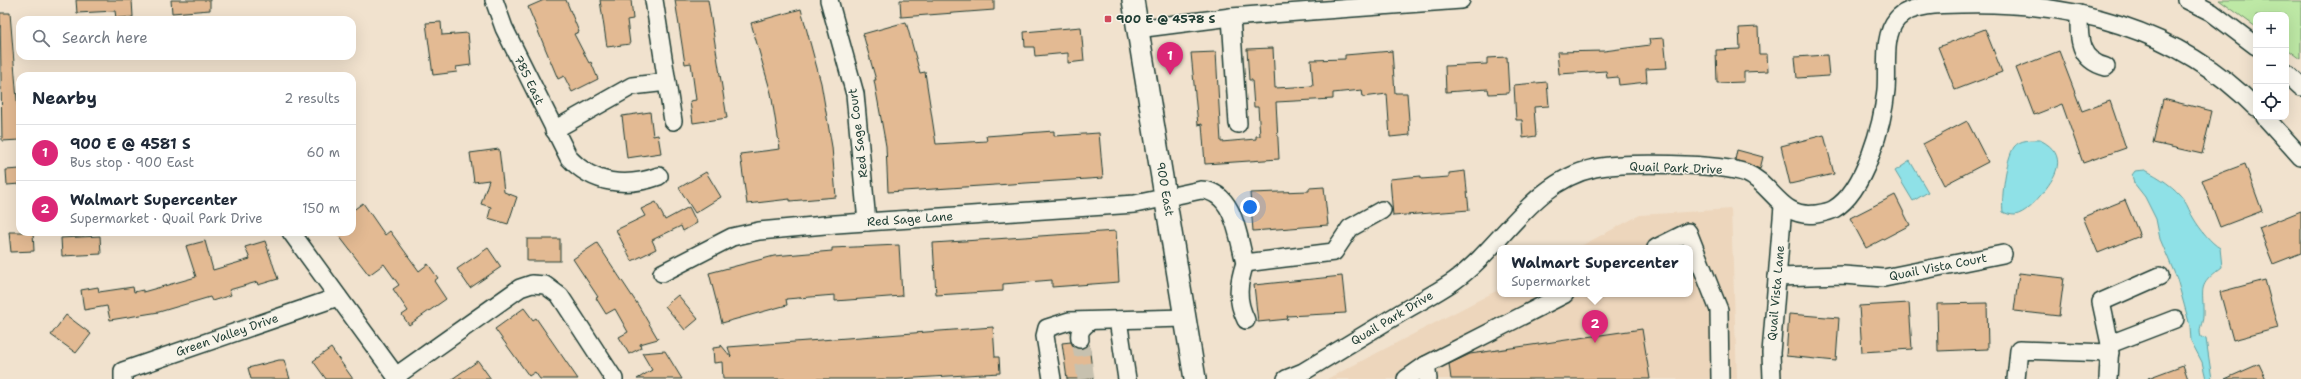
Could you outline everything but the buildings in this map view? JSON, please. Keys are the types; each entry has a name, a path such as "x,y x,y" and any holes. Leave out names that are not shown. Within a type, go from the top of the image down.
{"main road":[{"name":"900 East","path":"1133,0 1195,379"}],"street":[{"name":"785 East","path":"494,0 504,28 554,130 569,158 581,171 616,183 639,183 659,176"},
{"path":"654,0 672,121"},
{"name":"Red Sage Court","path":"829,0 855,94 867,222"},
{"path":"1137,29 1315,6 1461,0"},
{"path":"2187,0 2211,12 2253,44"},
{"name":"Quail Park Drive","path":"1286,379 1303,372 1453,282 1480,261 1534,201 1555,185 1592,169 1611,166 1674,166 1736,170 1755,178 1783,206 1805,215 1820,214 1834,209 1858,184 1879,131 1886,92 1889,30 1900,16 1916,9 1942,4 1972,4 2044,8 2079,14 2150,35 2192,55 2233,85 2253,105"},
{"path":"2079,14 2080,38 2087,58 2095,65 2106,67"},
{"path":"1231,17 1238,124"},
{"path":"2289,76 2301,87"},
{"path":"554,130 632,86 667,82"},
{"path":"2268,120 2301,157"},
{"name":"Red Sage Lane","path":"662,273 732,237 766,230 1135,204 1201,190 1209,190 1216,194 1228,206 1245,263"},
{"name":"Quail Vista Lane","path":"1772,379 1771,353 1783,206"},
{"path":"1246,320 1239,302 1239,283 1245,263 1334,252 1350,228 1382,210"},
{"path":"1662,245 1688,232 1719,310 1720,379"},
{"path":"294,236 397,378 520,288 532,284 545,285 560,296 614,379"},
{"name":"Quail Vista Court","path":"1777,277 1843,275 1884,278 2003,254"},
{"path":"2108,379 2110,349 2101,302 2160,276"},
{"name":"Green Valley Drive","path":"123,379 123,371 338,296"},
{"path":"1406,379 1427,372 1560,297"},
{"path":"1052,379 1045,336 1047,328 1056,324 1090,320 1186,318"},
{"path":"2016,379 2018,350 2110,349 2175,319"},
{"path":"1080,339 1079,334 1090,320"},
{"path":"1118,320 1127,379"},
{"path":"1043,379 1038,345 1045,336"},
{"path":"1045,336 1054,343 1060,379"}],"shaded area":[{"path":"1731,209 1737,379 1327,379 1497,291 1497,297 1693,297 1693,245 1583,245 1640,215"}],"green space":[{"path":"2219,0 2301,0 2301,59 2289,50 2289,12 2253,12 2253,25"}],"water":[{"path":"2040,140 2055,152 2057,166 2055,174 2046,189 2026,210 2015,215 2003,212 2005,179 2009,160 2014,147 2023,141"},
{"path":"1910,161 1928,192 1913,201 1895,171"},
{"path":"2145,170 2161,179 2180,195 2202,231 2220,248 2222,267 2208,279 2203,288 2203,319 2200,331 2201,337 2206,339 2212,379 2206,379 2202,362 2191,341 2190,326 2177,279 2160,239 2156,219 2145,197 2134,183 2132,175 2135,171"}],"tunnel":[{"path":"1080,339 1086,379"}],"place":[{"name":"900 E @ 4578 S","path":"1108,19"},
{"name":"900 E @ 4581 S","path":"1170,75"},
{"name":"Walmart Supercenter","path":"1595,343"}]}
